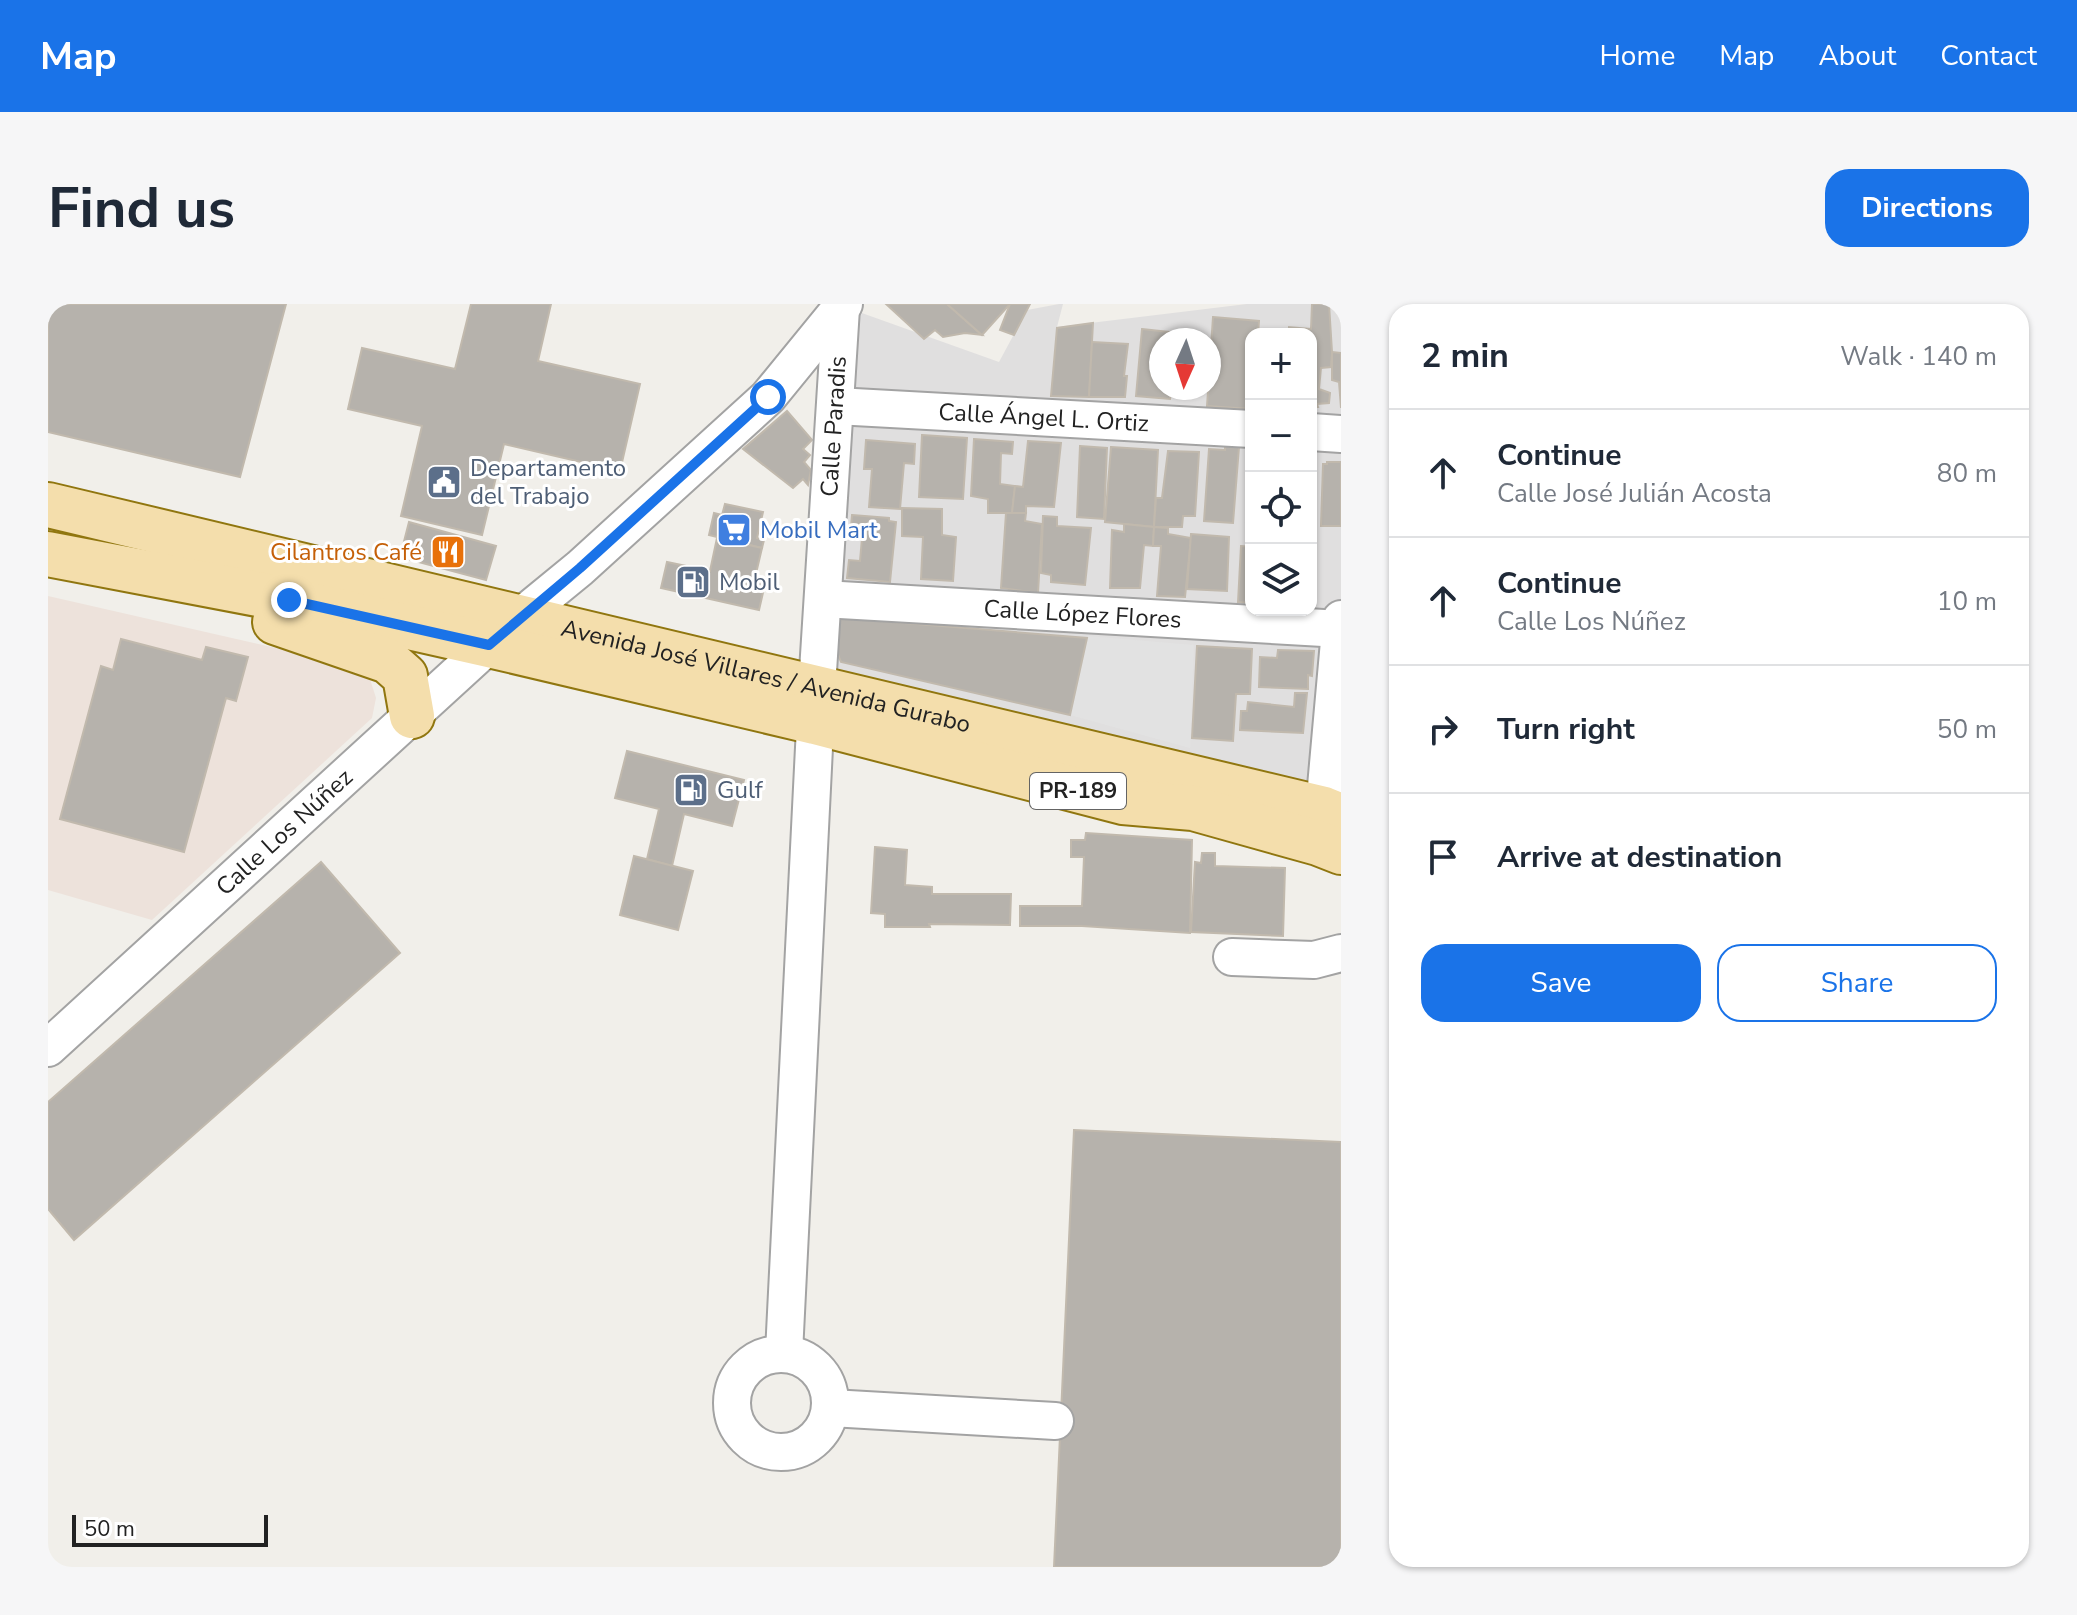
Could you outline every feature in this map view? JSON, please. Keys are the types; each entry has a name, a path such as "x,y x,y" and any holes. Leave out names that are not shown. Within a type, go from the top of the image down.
{"main road":[{"name":"Avenida José Villares / Avenida Gurabo","path":"48,505 116,520 504,631 816,704 1333,813"},
{"path":"116,520 114,568 388,661 405,676 412,716"},
{"name":"Avenida José Villares / Avenida Gurabo","path":"48,554 289,600 669,652 816,704 1123,802 1193,808 1341,852"}],"street":[{"name":"Calle Paradis","path":"784,1353 816,704 843,306"},
{"name":"Calle Los Núñez","path":"48,1048 504,631 580,568 768,397 843,306"},
{"name":"Calle Ángel L. Ortiz","path":"836,406 1245,429"},
{"path":"1317,432 1341,434"},
{"name":"Calle López Flores","path":"823,599 1340,626"},
{"path":"1333,813 1340,626"},
{"path":"1232,957 1314,960 1341,953"},
{"path":"784,1353 803,1358 819,1371 829,1388 831,1408 826,1425 816,1439 802,1448 785,1453 768,1451 749,1441 736,1425 731,1405 734,1385 746,1368 763,1357 784,1353"},
{"path":"831,1408 1055,1421"}],"shaded area":[{"path":"1059,304 1063,304 1057,327 1247,304 1341,304 1341,829 811,690 859,312 999,362 1027,310"},
{"path":"48,596 354,666 370,679 376,698 372,718 152,920 48,890"},
{"path":"1088,636 1194,645 1190,748 1070,715"}],"building":[{"path":"48,304 286,304 240,477 48,432"},
{"path":"471,304 551,304 538,361 640,384 620,471 504,444 482,535 401,516 422,426 348,409 362,348 455,369"},
{"path":"886,304 947,304 982,335 965,333 943,337 935,330 924,339"},
{"path":"947,304 1010,304 982,335"},
{"path":"1010,304 1030,304 1014,335 1000,330"},
{"path":"1312,304 1329,304 1331,367 1321,368 1319,389 1330,393 1329,403 1317,404 1317,328 1311,328"},
{"path":"1213,317 1259,321 1258,328 1245,328 1245,409 1207,406 1207,400 1221,400 1221,328 1212,328"},
{"path":"1093,323 1089,397 1051,396 1057,328"},
{"path":"1142,329 1149,330 1149,397 1136,396"},
{"path":"1092,342 1128,344 1125,397 1089,397"},
{"path":"1332,352 1341,353 1341,408 1339,382 1332,380"},
{"path":"787,411 812,440 803,449 810,455 804,462 811,470 808,485 803,479 793,488 743,449"},
{"path":"922,435 967,438 963,499 919,497"},
{"path":"974,439 1013,442 1012,454 1001,453 1000,484 1015,486 1012,513 988,513 988,499 971,496"},
{"path":"866,440 915,444 914,464 904,463 900,509 869,507 872,469 864,469"},
{"path":"1028,441 1061,443 1054,507 1026,506 1026,513 1012,513 1015,486 1023,487"},
{"path":"1080,446 1107,448 1104,519 1077,517"},
{"path":"1225,446 1239,447 1233,523 1204,521 1209,449 1225,450"},
{"path":"1111,447 1158,450 1154,527 1105,522"},
{"path":"1168,451 1199,452 1195,516 1183,516 1182,527 1154,527 1156,498 1162,498"},
{"path":"1341,462 1341,526 1321,526 1323,464"},
{"name":"Mobil Mart","path":"725,504 763,512 757,538 764,540 762,548 709,535 714,513 722,515"},
{"path":"902,508 942,509 942,535 956,537 953,581 921,579 923,537 902,536"},
{"path":"1006,513 1026,513 1025,521 1042,524 1038,593 1001,588"},
{"path":"852,515 889,518 889,521 896,522 890,582 847,578 849,560 860,561 862,538 850,537"},
{"path":"1043,516 1057,517 1057,526 1091,528 1085,585 1051,582 1051,575 1041,573"},
{"name":"Cilantros Café","path":"409,522 496,546 486,580 400,557"},
{"path":"1124,524 1154,527 1153,546 1144,545 1140,588 1110,588 1112,530 1124,532"},
{"path":"1154,527 1168,528 1168,534 1191,538 1185,597 1157,596 1161,546 1153,546"},
{"path":"1191,534 1229,537 1227,591 1187,589"},
{"path":"717,538 762,548 754,582 765,584 759,610 661,588 667,562 710,571"},
{"path":"1241,546 1245,546 1245,603 1238,602"},
{"path":"839,620 1087,638 1070,715 841,662 836,650"},
{"path":"121,639 202,660 206,647 248,657 236,701 226,698 184,852 60,819 101,666 113,670"},
{"path":"1197,646 1252,649 1250,694 1236,694 1233,741 1192,738"},
{"path":"1278,650 1314,651 1308,689 1259,687 1260,657 1277,658"},
{"path":"1295,693 1307,693 1303,733 1240,730 1241,711 1247,711 1248,702 1294,707"},
{"path":"627,751 744,780 732,826 684,814 672,866 647,859 659,809 615,798"},
{"path":"1086,833 1192,840 1190,933 1082,926 1020,926 1020,906 1082,906 1084,857 1071,857 1071,840 1085,840"},
{"path":"875,847 907,850 905,885 932,887 932,894 1011,894 1010,925 885,927 885,914 871,913"},
{"path":"1202,853 1215,853 1215,866 1285,868 1283,936 1191,932 1195,862 1201,863"},
{"path":"634,856 693,871 678,930 620,915"},
{"path":"321,862 400,953 74,1240 48,1209 48,1102"},
{"path":"1074,1130 1341,1142 1341,1567 1054,1567"}],"place":[{"name":"Departamento del Trabajo","path":"444,482"},
{"name":"Mobil Mart","path":"734,530"},
{"name":"Cilantros Café","path":"448,552"},
{"name":"Mobil","path":"693,582"},
{"name":"Gulf","path":"691,790"}],"route":[{"path":"289,600 489,645 580,568 768,397"}]}
